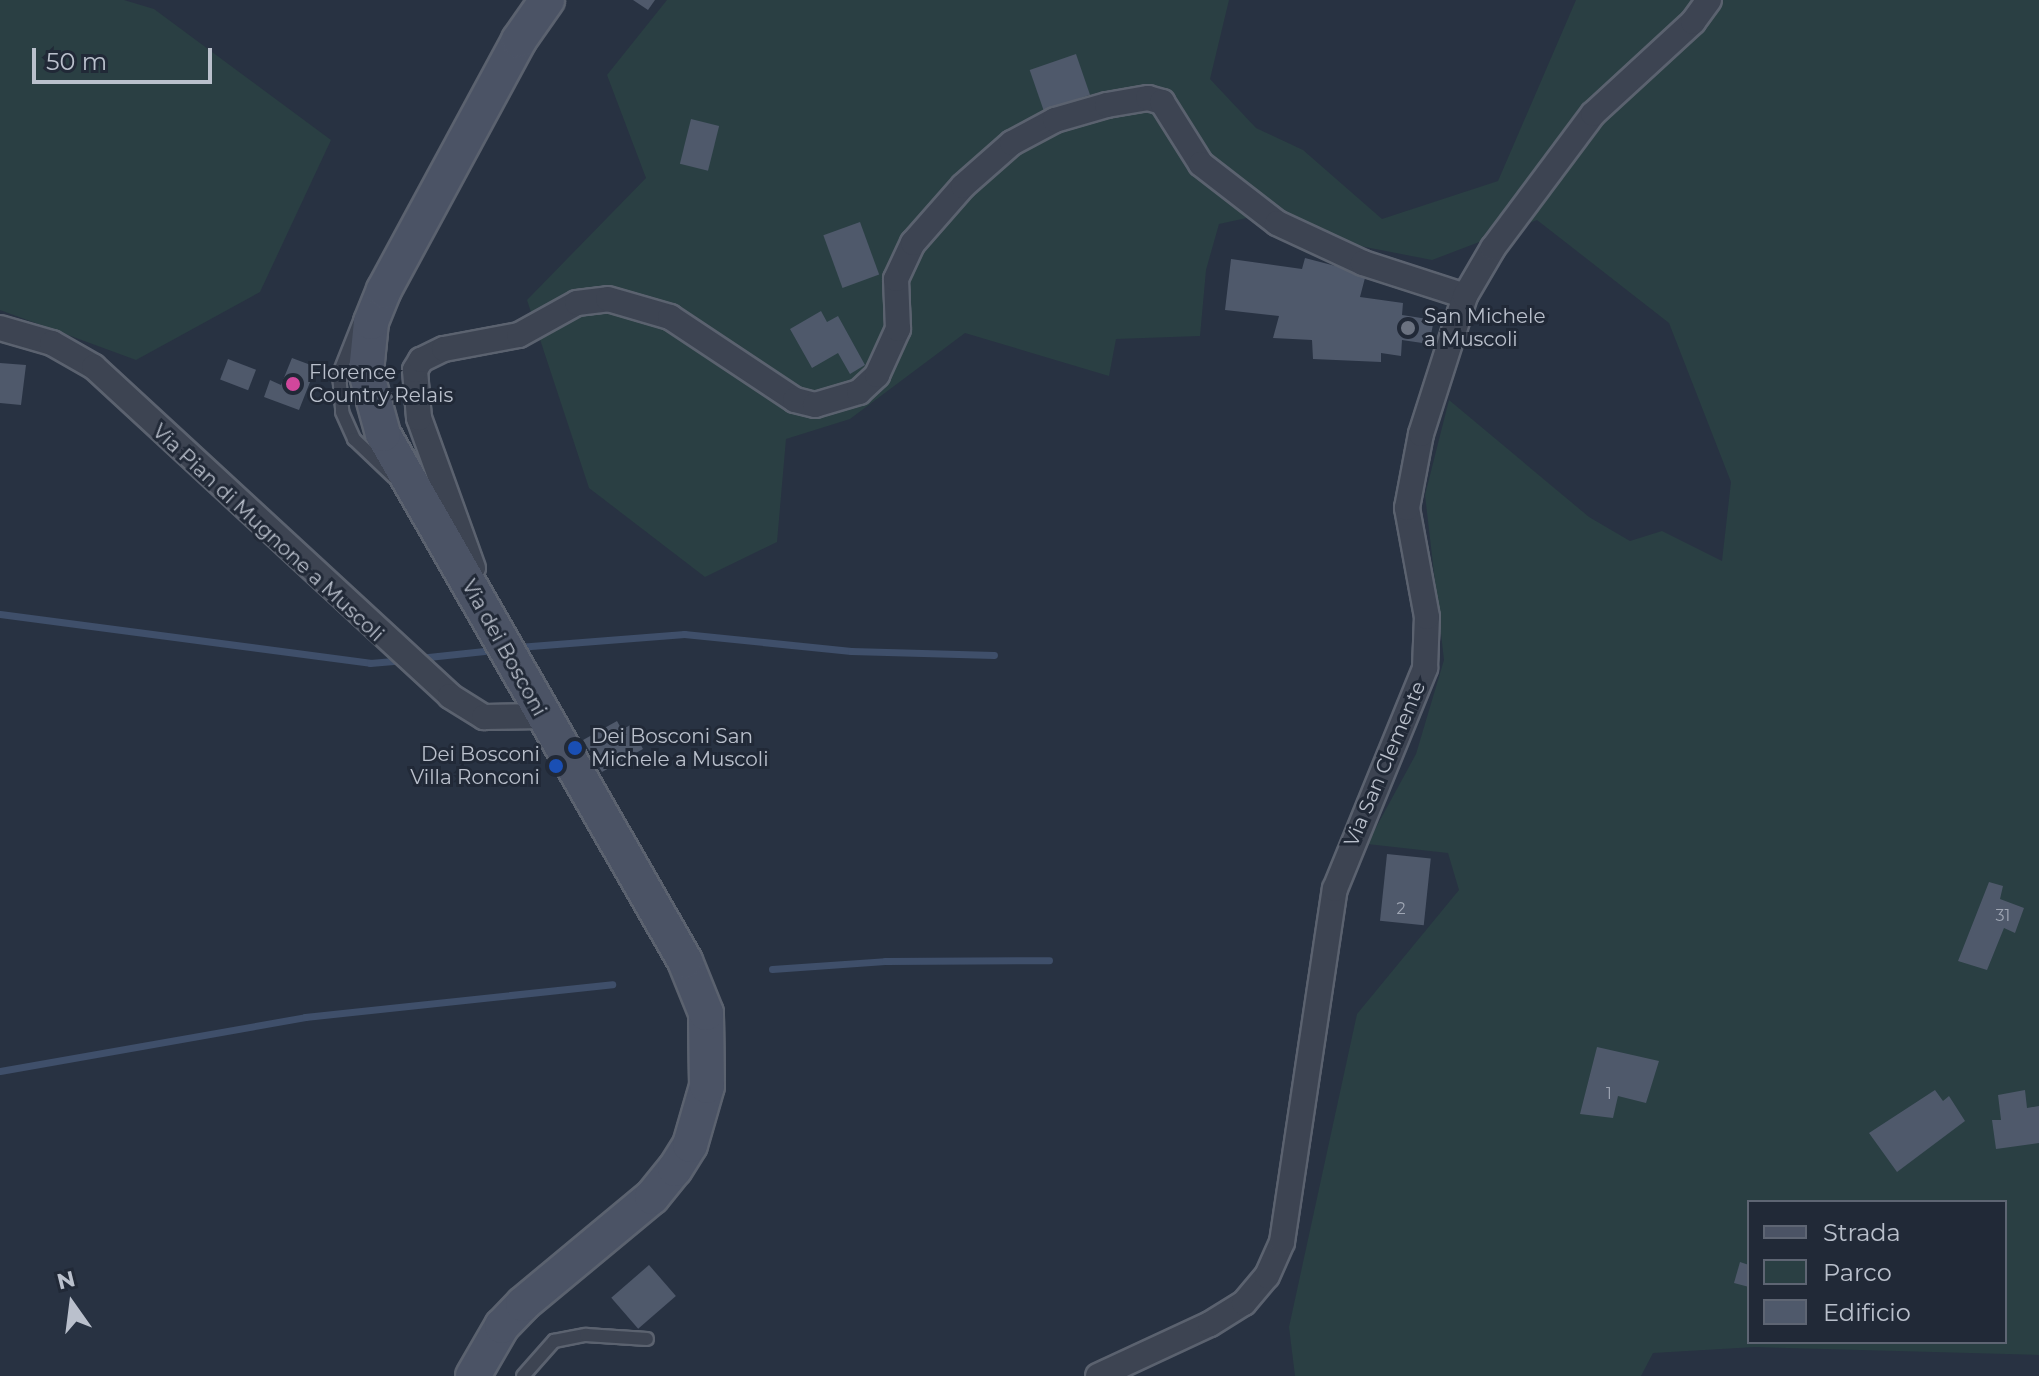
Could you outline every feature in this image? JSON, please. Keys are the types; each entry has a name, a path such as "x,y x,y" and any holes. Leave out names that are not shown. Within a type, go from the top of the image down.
{"main road":[{"name":"Via dei Bosconi","path":"473,1376 502,1326 523,1304 625,1221 675,1169 690,1145 707,1086 706,1013 699,991 383,434 370,395 366,345 377,306 519,40 547,0"}],"street":[{"name":"Via San Clemente","path":"1098,1376 1198,1330 1244,1303 1267,1276 1282,1242 1335,889 1425,668 1427,617 1407,508 1421,434 1465,296 1493,248 1593,114 1693,22 1709,0"},
{"path":"482,608 476,575 419,418 415,370 421,360 444,349 519,335 577,303 608,299 670,317 795,400 815,405 859,392 877,375 898,329 896,279 913,243 963,186 1012,143 1055,120 1135,100 1162,102 1201,164 1222,186 1277,223 1363,263 1465,296"},
{"name":"Via Pian di Mugnone a Muscoli","path":"0,328 52,343 94,367 395,651 484,717 542,716"}],"lane":[{"path":"523,1376 554,1341 586,1335 647,1339"}],"green space":[{"path":"0,0 124,0 154,9 331,140 260,292 136,360 0,310"},
{"path":"667,0 1229,0 1210,79 1256,128 1303,150 1382,219 1498,181 1576,0 2039,0 2039,1355 1755,1347 1653,1353 1641,1376 1295,1376 1289,1327 1357,1014 1459,890 1448,853 1367,844 1416,754 1444,660 1425,495 1449,400 1589,517 1630,541 1662,531 1722,561 1731,482 1669,323 1537,220 1432,260 1355,245 1274,212 1219,224 1206,270 1200,336 1116,339 1109,376 965,333 850,419 786,439 777,542 705,577 589,488 527,300 646,178 607,75"}],"building":[{"path":"633,0 655,0 648,10"},
{"path":"1076,54 1090,95 1044,111 1030,70"},
{"path":"691,119 719,126 708,171 680,164"},
{"path":"860,222 879,275 843,288 823,235"},
{"path":"1305,258 1366,274 1360,297 1403,303 1402,315 1434,320 1429,344 1402,340 1401,356 1381,353 1381,362 1313,359 1312,340 1273,338 1279,316 1225,310 1231,259 1302,269"},
{"path":"821,311 827,322 838,316 865,365 850,374 838,353 812,368 790,329"},
{"path":"292,358 316,367 299,410 264,397 270,380 281,385"},
{"path":"228,359 256,370 248,390 220,380"},
{"path":"0,363 26,365 21,405 0,403"},
{"path":"617,721 622,730 630,725 643,749 602,772 583,740"},
{"path":"1387,854 1431,859 1424,925 1380,921"},
{"path":"1989,882 2003,886 2000,899 2024,908 2015,933 2004,928 1987,970 1958,961"},
{"path":"1597,1047 1659,1061 1646,1103 1618,1096 1613,1118 1580,1114"},
{"path":"1935,1090 1943,1101 1949,1096 1965,1121 1897,1172 1869,1133"},
{"path":"2025,1090 2027,1108 2039,1106 2039,1143 1996,1149 1992,1120 2001,1120 1998,1095"},
{"path":"1740,1262 1747,1264 1747,1286 1734,1283"},
{"path":"649,1265 676,1296 638,1329 611,1298"}],"waterway":[{"path":"0,614 370,663 402,660"},
{"path":"518,647 684,634 851,651 994,655"},
{"path":"419,658 494,650"},
{"path":"772,969 885,961 1049,960"},
{"path":"0,1071 305,1017 612,984"}],"place":[{"name":"San Michele a Muscoli","path":"1408,328"},
{"name":"Florence Country Relais","path":"293,384"},
{"name":"Dei Bosconi San Michele a Muscoli","path":"575,748"},
{"name":"Dei Bosconi Villa Ronconi","path":"556,766"}]}
